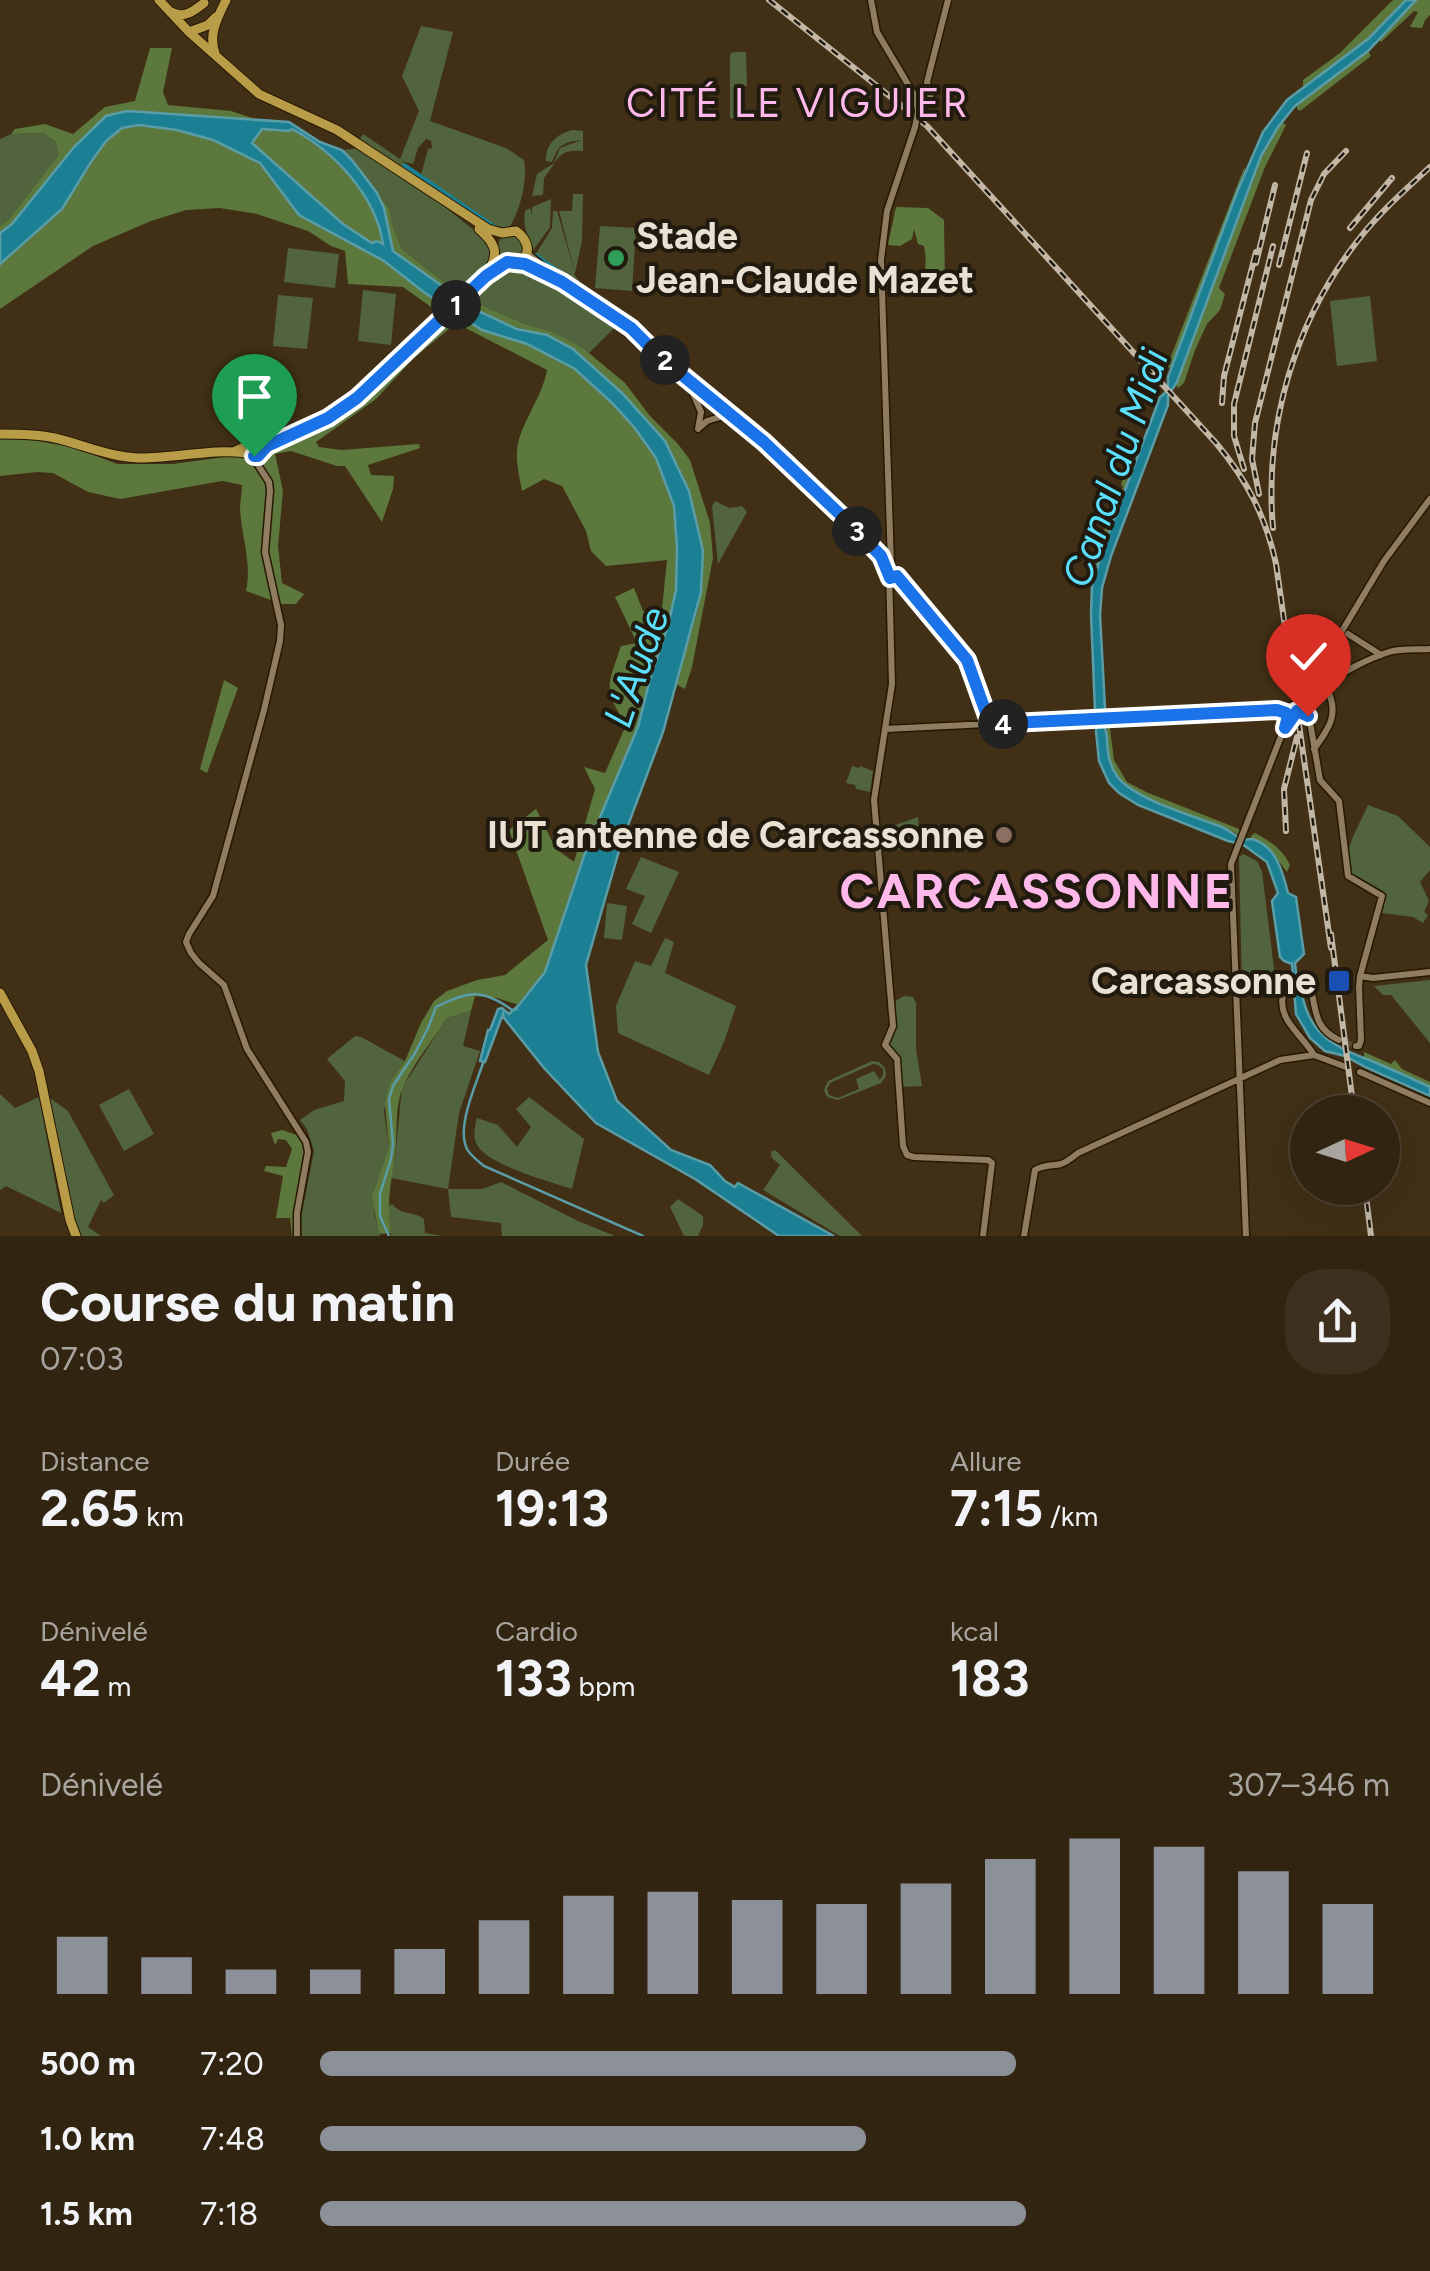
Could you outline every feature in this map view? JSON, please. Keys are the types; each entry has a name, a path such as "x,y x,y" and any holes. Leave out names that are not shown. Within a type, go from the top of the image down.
{"main road":[{"path":"216,56 212,40 226,0"},
{"path":"189,32 208,26 226,0"},
{"path":"871,0 877,32 919,104"},
{"path":"948,0 927,82 928,92 920,92 915,126 887,211 881,260 887,560 894,577 967,660 990,724"},
{"path":"189,32 190,22 205,2"},
{"path":"162,4 182,15 205,2"},
{"path":"162,4 224,64"},
{"path":"0,434 50,436 129,458 255,453 300,433 357,398 486,276 526,252 527,243 520,234 512,230 492,231 466,217 337,130 260,94 189,32"},
{"path":"466,217 512,262 562,282"},
{"path":"486,276 502,233"},
{"path":"526,252 562,282 631,328 685,383 750,437 772,450"},
{"path":"659,356 772,450 887,560"},
{"path":"685,383 699,404 698,429 707,421 724,416"},
{"path":"255,453 270,490 265,552 280,641 212,896 186,942 190,953 224,985 247,1050 305,1138 308,1152 297,1212 297,1236"},
{"path":"1298,709 1386,558 1430,499"},
{"path":"894,577 892,684 874,800 894,1026 884,1045 896,1060 903,1146 910,1156 988,1160 992,1166 984,1236"},
{"path":"1347,630 1382,655"},
{"path":"1309,695 1382,655 1430,650"},
{"path":"1285,728 1309,695 1313,682"},
{"path":"1314,750 1334,711 1326,687"},
{"path":"885,729 1298,709 1308,716 1320,780 1339,801 1348,876 1382,896 1358,987 1358,1046"},
{"path":"1246,1236 1232,869 1285,728 1288,716 1277,710"},
{"path":"1358,987 1373,978 1430,972"},
{"path":"1360,976 1373,978"},
{"path":"1339,1040 1321,1027 1308,988 1287,990 1281,1002 1286,1020 1314,1054 1346,1067"},
{"path":"0,994 40,1071 76,1236"},
{"path":"1024,1236 1035,1170 1068,1160 1250,1072 1280,1060 1314,1054"},
{"path":"1241,1066 1250,1072"},
{"path":"1230,1083 1241,1066"},
{"path":"1360,1072 1430,1102"},
{"path":"1230,1083 1240,1093"}],"green space":[{"path":"1393,0 1406,0 1368,39 1303,87 1303,80 1340,53"},
{"path":"1416,0 1430,0 1430,15 1422,28 1410,27 1418,12 1414,11 1381,42 1379,40"},
{"path":"421,26 453,32 430,121 506,148 524,160 522,196 508,229 497,232 359,140 363,134 400,159 419,111 402,76","holes":["426,139 431,141 432,148 428,149 421,175 402,161 413,164 418,148"]},
{"path":"150,48 172,48 163,92 168,105 231,111 255,119 139,112 74,147 12,224 0,233 0,226 59,155 56,142 43,133 11,134 15,129 45,124 73,134 105,107 135,101"},
{"path":"1368,51 1371,56 1300,111 1297,109 1297,105"},
{"path":"746,52 747,86 734,90 734,118 730,118 730,54"},
{"path":"1282,122 1286,125 1265,167 1219,288 1225,294 1220,310 1207,324 1184,383 1178,388 1261,156"},
{"path":"139,125 213,140 260,163 299,215 384,261 447,307 441,314 403,287 348,284 345,251 308,231 257,214 220,208 186,210 93,246 0,309 0,264 62,209 106,141 122,127"},
{"path":"262,129 292,129 338,162 371,209 383,245 367,240 332,217 252,143"},
{"path":"583,131 583,151 559,157 544,178 543,195 532,196 537,174 554,163 560,148 552,162 546,161 548,150 562,134"},
{"path":"43,133 56,142 60,155 0,226 0,139 11,134"},
{"path":"361,148 434,198 491,244 486,266 459,294 402,249 390,210 342,150"},
{"path":"1244,168 1172,366 1166,369"},
{"path":"377,193 390,210 402,249 459,294 457,297 393,251"},
{"path":"573,194 583,194 582,241 575,273 559,211 572,211"},
{"path":"551,199 550,227 531,253 525,211 530,208 532,215 532,207"},
{"path":"896,207 928,208 944,220 945,283 920,288 925,252 914,229 912,239 900,246 888,245"},
{"path":"553,211 557,211 579,281 575,286 534,257 552,228"},
{"name":"Stade Jean-Claude Mazet","path":"600,226 636,228 632,291 595,288"},
{"path":"511,234 520,238 524,247 520,256 511,260 502,256 498,247 502,238"},
{"path":"288,248 339,254 335,288 284,282"},
{"path":"506,266 530,269 619,323 589,353 553,332 467,299"},
{"path":"363,290 396,294 391,345 358,341"},
{"path":"278,295 313,298 307,349 273,346"},
{"path":"1370,296 1377,361 1337,366 1330,301"},
{"path":"467,299 553,332 584,349 625,383 690,460 710,523 713,558 685,689 676,684 701,594 703,563 694,512 678,466 547,335 494,318 464,302"},
{"path":"455,312 482,330 527,344 575,369 634,427 656,458 674,506 676,590 638,727 586,850 545,972 519,1005 475,996 471,1011 447,1018 413,1068 398,1110 389,1202 391,1233 379,1234 372,1197 389,1148 385,1103 390,1082 405,1061 434,1001 447,991 477,980 505,975 548,940 509,830 536,809 556,849 574,862 595,789 584,767 605,773 626,725 614,703 610,679 621,646 637,643 615,597 634,588 643,611 662,608 667,560 606,566 591,551 586,531 562,486 544,479 522,491 518,442 547,370 456,323 414,358 376,399 316,442 319,447 341,450 419,444 420,448 368,465 371,475 394,476 382,522 345,466 291,451 275,454 283,491 278,546 282,583 304,594 296,604 282,604 246,591 242,485 222,481 120,499 88,492 53,473 0,476 0,439 27,439 76,448 117,464 173,464 239,455 255,465 262,464 270,447 327,423 378,384"},
{"path":"1133,463 1095,572 1092,564 1129,464"},
{"path":"715,501 729,508 742,506 747,512 718,564 712,506"},
{"path":"224,680 238,688 207,773 200,769"},
{"path":"1109,721 1114,760 1127,782 1239,829 1239,835 1147,798 1128,786 1114,770 1107,748"},
{"path":"852,766 873,771 870,792 846,783"},
{"path":"1368,805 1398,816 1430,847 1430,870 1420,882 1429,901 1423,923 1413,917 1382,913 1386,896 1352,878 1349,850"},
{"path":"918,817 920,845 893,850 890,827"},
{"path":"1255,833 1284,855 1290,865 1287,872 1275,856 1251,839"},
{"path":"1243,854 1257,861 1262,871 1276,985 1250,990 1242,987 1239,857"},
{"path":"641,857 679,872 651,933 632,924 645,896 626,889"},
{"path":"607,903 627,906 622,940 604,938"},
{"path":"665,938 674,942 665,973 736,1006 709,1075 618,1033 616,1006 635,961 651,966"},
{"path":"1430,980 1430,1043 1391,995 1383,995 1374,986"},
{"path":"913,997 916,1003 916,1049 922,1086 901,1087 899,1060 887,1041 897,1026 895,1001"},
{"path":"471,1011 463,1046 480,1051 459,1113 448,1189 391,1178 402,1088 447,1018"},
{"path":"355,1036 405,1061 390,1082 384,1111 389,1148 374,1212 380,1236 302,1236 301,1218 314,1151 300,1120 314,1110 344,1101 345,1081 327,1059"},
{"path":"1364,1052 1391,1064 1395,1060 1402,1069 1430,1082 1430,1087 1364,1059"},
{"path":"872,1061 885,1068 886,1076 881,1083 838,1100 827,1097 824,1090 828,1081","holes":["878,1065 883,1069 880,1080 874,1071 856,1079 859,1089 838,1098 829,1095 830,1083"]},
{"path":"129,1089 154,1134 124,1151 99,1105"},
{"path":"0,1094 15,1108 39,1097 61,1213 6,1186 0,1190"},
{"path":"529,1097 584,1139 572,1189 498,1162 476,1142 477,1118 498,1125 517,1147 531,1127 516,1109"},
{"path":"50,1098 68,1111 114,1195 104,1203 101,1200 88,1227 101,1236 80,1236"},
{"path":"282,1130 300,1136 305,1153 297,1236 292,1236 290,1218 276,1218 283,1176 264,1171 266,1166 286,1167 292,1149 286,1140 278,1139 275,1145 271,1133"},
{"path":"775,1150 862,1236 840,1236 763,1190 780,1165 772,1158 771,1152"},
{"path":"501,1182 615,1236 502,1236 501,1223 451,1217 448,1189 482,1189"},
{"path":"678,1199 703,1216 698,1236 684,1236 670,1207"},
{"path":"392,1204 424,1219 425,1233 443,1236 391,1236 387,1207"}],"water":[{"path":"1406,0 1416,0 1368,51 1295,106 1261,156 1111,556 1100,615 1104,720 1109,758 1117,776 1150,799 1267,847 1277,861 1288,893 1296,897 1304,954 1295,963 1298,992 1311,1020 1336,1045 1430,1087 1430,1096 1345,1056 1325,1051 1310,1038 1296,1014 1292,964 1280,957 1272,901 1278,893 1267,862 1242,844 1138,805 1109,783 1099,761 1091,614 1092,587 1102,551 1263,132 1287,100 1368,39"},
{"path":"127,111 289,122 320,142 342,150 377,193 393,251 476,310 517,329 547,335 573,349 622,393 665,441 689,491 703,551 701,592 663,732 621,844 586,965 598,1052 617,1101 671,1150 710,1165 735,1187 738,1183 834,1236 779,1236 695,1179 596,1123 544,1068 503,1014 485,1062 480,1061 498,1009 509,1014 545,972 586,850 638,727 668,626 676,590 677,547 674,506 656,458 634,427 575,369 527,344 482,330 384,261 299,215 260,163 213,140 177,130 139,125 122,128 106,141 62,209 0,264 0,233 106,116","holes":["262,129 289,131 308,138 351,177 372,209 383,244 372,243 343,224 252,143"]}],"waterway":[{"path":"405,166 497,229"},
{"path":"536,256 575,284"},
{"path":"584,292 628,322"},
{"path":"389,1236 380,1216 380,1194 393,1144 389,1099 436,1007 475,994 517,1009"},
{"path":"483,1063 464,1129 464,1140 473,1156 484,1166 643,1236"}],"tunnel":[{"path":"1339,1040 1356,1046"}],"railway":[{"path":"769,0 927,126 1216,443 1246,485 1267,530 1276,564 1331,948"},
{"path":"1259,494 1252,459 1255,423 1311,200 1324,174 1346,151"},
{"path":"1279,265 1307,153"},
{"path":"1273,528 1271,489 1279,413 1301,339 1317,304 1359,239 1430,167"},
{"path":"1350,228 1392,178"},
{"path":"1256,263 1275,185"},
{"path":"1244,469 1234,436 1234,404 1273,246"},
{"path":"1222,403 1224,376 1256,252"},
{"path":"1286,831 1284,789 1297,737"},
{"path":"1331,934 1352,1095"},
{"path":"1367,1205 1371,1236"}],"place":[{"name":"Stade Jean-Claude Mazet","path":"616,258"},
{"name":"IUT antenne de Carcassonne","path":"1004,835"},
{"name":"Carcassonne","path":"1339,981"}],"district":[{"name":"CITÉ LE VIGUIER","path":"798,103"},
{"name":"CARCASSONNE","path":"1037,891"}],"route":[{"path":"254,456 348,405 486,276 507,262 517,262 562,282 631,328 659,356 764,442 846,520 881,556 890,578 897,576 967,660 990,724 1277,710 1288,716 1285,728 1297,711 1308,716"}],"water label":[{"name":"Canal du Midi","path":"1115,468"},
{"name":"L'Aude","path":"636,667"}]}
